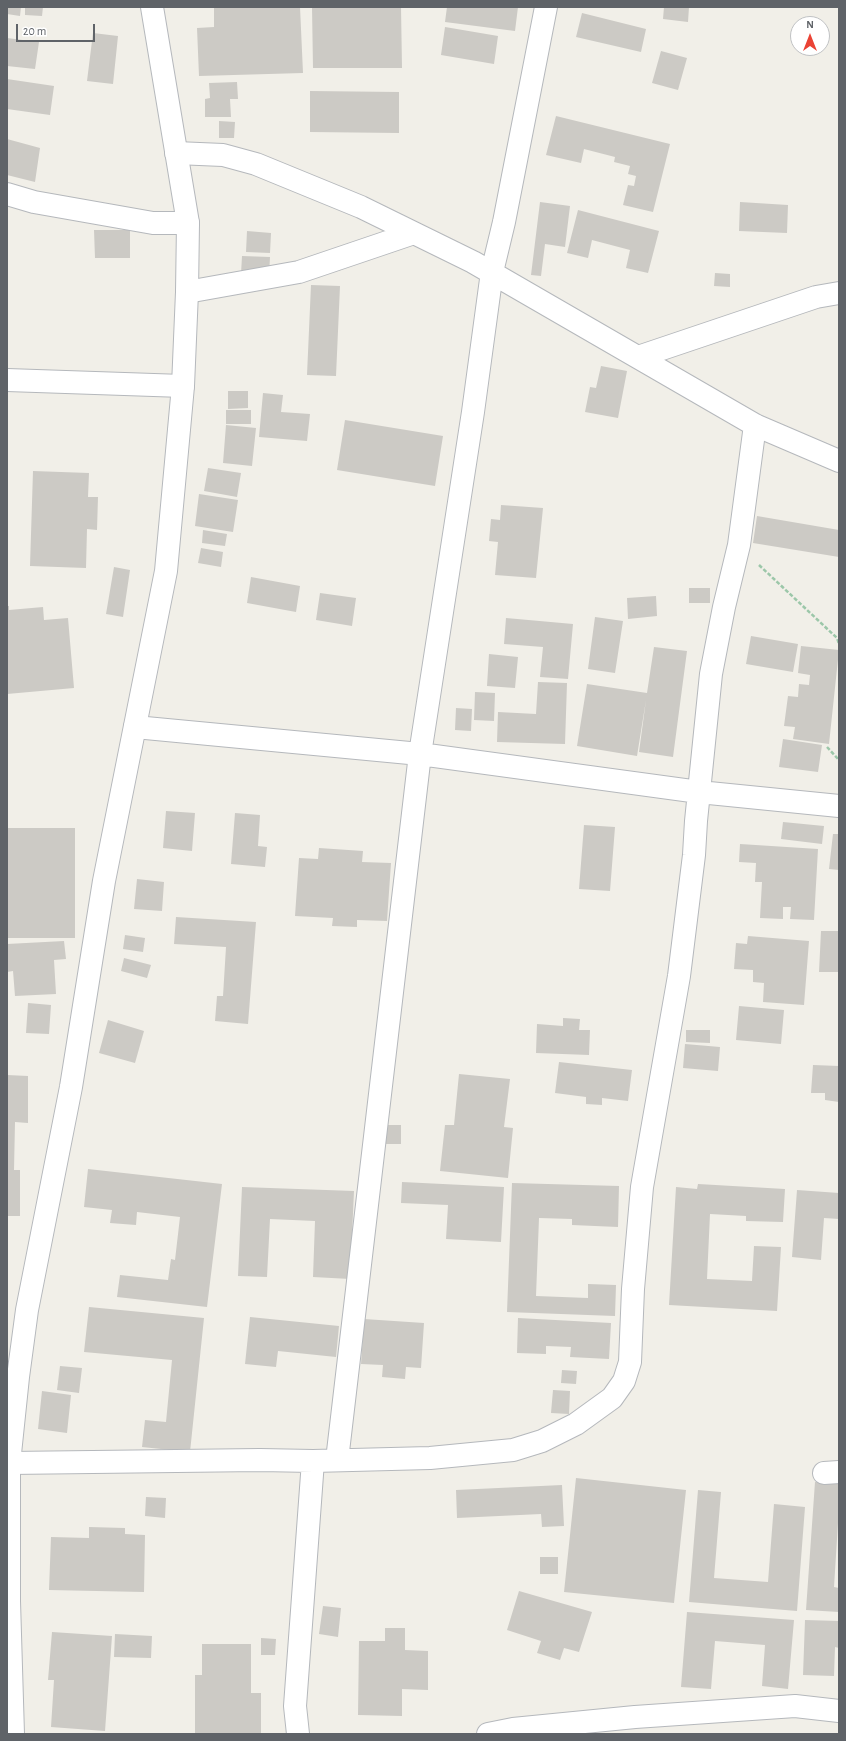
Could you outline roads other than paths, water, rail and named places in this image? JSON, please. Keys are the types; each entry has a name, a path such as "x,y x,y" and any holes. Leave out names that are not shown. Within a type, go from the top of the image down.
{"street":[{"path":"13,1734 8,1600 9,1463 18,1377 27,1310 71,1087 104,881 166,571 183,386 188,223 152,7"},
{"path":"337,1460 420,754 473,412 492,272 504,222 546,7"},
{"path":"176,153 223,155 256,164 361,207 492,272 755,424 839,461"},
{"path":"7,194 34,202 153,223 188,223"},
{"path":"187,292 299,272 414,233"},
{"path":"638,357 816,297 839,293"},
{"path":"7,380 183,386"},
{"path":"9,1463 260,1460 313,1461 430,1458 514,1450 542,1441 576,1424 612,1398 624,1381 630,1362 633,1289 642,1187 679,976 694,855 711,674 724,607 739,545 755,424"},
{"path":"135,727 420,754 699,792 839,806"},
{"path":"298,1734 295,1706 313,1461"},
{"path":"488,1734 514,1729 576,1729 634,1717 796,1706 839,1711"}]}
